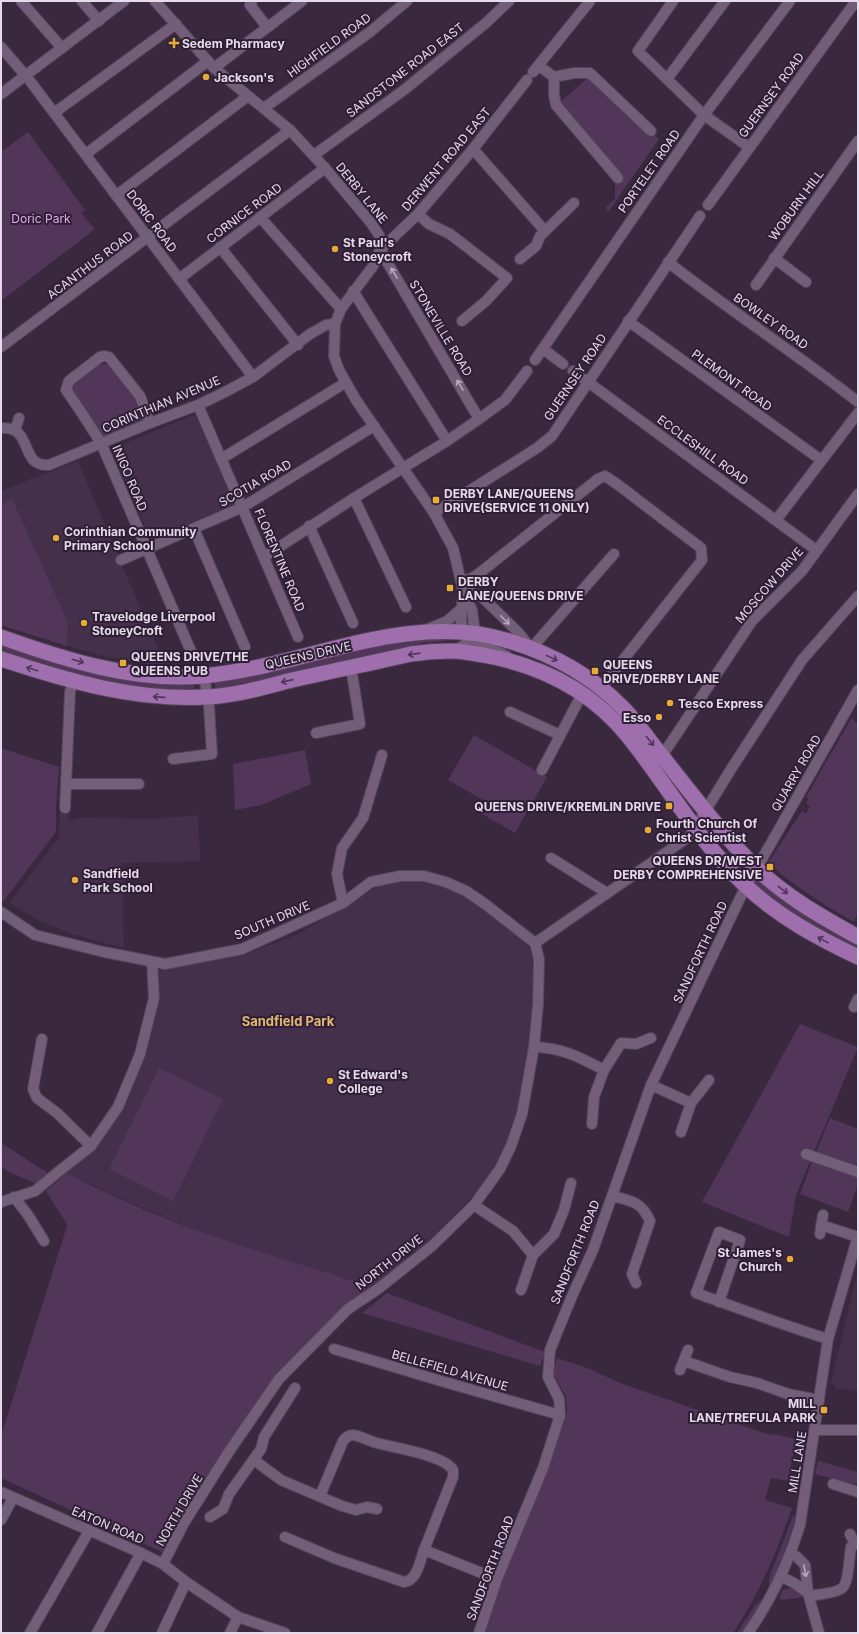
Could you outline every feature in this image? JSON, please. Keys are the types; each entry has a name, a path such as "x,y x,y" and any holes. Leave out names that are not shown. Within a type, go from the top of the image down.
{"highway":[{"name":"QUEENS DRIVE","path":"1,637 112,670 180,677 204,676 254,667 361,642 422,631 507,640 532,649 575,669 601,688 624,709 722,831 757,868 815,914 858,937"},
{"name":"QUEENS DRIVE","path":"1,659 73,682 107,690 171,698 207,697 249,690 411,654 453,651 523,664 561,680 582,694 616,722 628,736 695,829 746,886 779,914 824,941 858,957"}],"street":[{"path":"21,1 62,48"},
{"path":"82,1 99,21"},
{"path":"1,94 27,78 62,48 124,1"},
{"name":"DERBY LANE","path":"155,1 211,65 290,130 314,155 371,223 380,240 380,250"},
{"path":"252,1 250,5 267,27"},
{"path":"86,154 302,1"},
{"name":"HIGHFIELD ROAD","path":"264,108 370,32 407,1"},
{"name":"SANDSTONE ROAD EAST","path":"314,155 404,90 487,22 509,1"},
{"name":"DERWENT ROAD EAST","path":"380,250 418,214 473,149 590,1"},
{"path":"673,1 638,51 704,115 749,147"},
{"path":"667,79 725,1"},
{"name":"PORTELET ROAD","path":"535,360 704,115 790,1"},
{"name":"GUERNSEY ROAD","path":"708,205 856,1"},
{"path":"54,113 176,24"},
{"name":"DORIC ROAD","path":"1,47 86,154 253,377"},
{"path":"533,72 554,77 582,72 590,73 651,131"},
{"path":"554,77 554,95 556,105 618,178"},
{"path":"116,195 248,96"},
{"name":"ACANTHUS ROAD","path":"1,347 290,130"},
{"name":"WOBURN HILL","path":"756,285 858,141"},
{"path":"473,149 545,230"},
{"name":"CORNICE ROAD","path":"179,279 325,168"},
{"path":"520,259 536,246 540,236 545,230 574,203"},
{"path":"418,214 429,224 450,234 507,278 486,301 462,321"},
{"name":"GUERNSEY ROAD","path":"434,513 537,448 552,436 700,216"},
{"path":"260,217 276,237 341,309"},
{"path":"220,247 298,345"},
{"path":"380,250 373,266 341,309 335,324 334,356 338,370 345,383 434,513 453,548 463,588 472,610 470,635"},
{"name":"STONEVILLE ROAD","path":"380,250 480,419"},
{"path":"774,258 806,282"},
{"name":"BOWLEY ROAD","path":"668,262 858,402"},
{"path":"353,291 447,441"},
{"name":"PLEMONT ROAD","path":"628,321 821,460"},
{"name":"CORINTHIAN AVENUE","path":"15,430 24,440 27,452 32,459 40,464 49,465 150,423 198,405 253,377 298,345 310,334 326,325 335,324"},
{"path":"543,349 563,364"},
{"name":"INIGO ROAD","path":"150,423 140,396 105,356 100,357 69,380 66,390 84,415 101,443 193,656"},
{"path":"264,557 309,526 480,419 505,400 528,371"},
{"name":"ECCLESHILL ROAD","path":"574,371 816,550"},
{"path":"221,459 345,383"},
{"name":"FLORENTINE ROAD","path":"198,405 221,459 244,507 298,637"},
{"path":"776,520 858,413"},
{"path":"1,428 15,430 19,418"},
{"name":"SCOTIA ROAD","path":"121,560 244,507 374,426"},
{"path":"523,664 470,635 461,622 463,588 472,578 598,478 605,476 701,548 702,560 601,688"},
{"name":"MOSCOW DRIVE","path":"650,766 662,756 752,621 802,571 858,494"},
{"path":"354,498 406,607"},
{"path":"309,526 353,623"},
{"path":"194,529 245,647"},
{"path":"532,649 614,554"},
{"name":"QUEENS DRIVE","path":"463,588 482,597 518,632 532,649"},
{"path":"535,943 690,836 733,766 802,660 858,596"},
{"path":"422,631 447,621 461,609"},
{"name":"QUEENS DRIVE","path":"453,651 470,635"},
{"path":"316,733 360,724 351,667"},
{"path":"173,758 212,754 204,676"},
{"path":"65,808 70,692 73,682"},
{"name":"QUARRY ROAD","path":"757,868 858,690"},
{"path":"542,770 582,694"},
{"path":"510,712 560,735"},
{"path":"343,903 337,874 342,848 363,818 382,755"},
{"path":"66,784 139,784"},
{"path":"551,858 607,893"},
{"name":"SANDFORTH ROAD","path":"479,1633 497,1579 543,1468 560,1415 559,1399 549,1380 548,1373 550,1350 593,1250 651,1085 746,886 757,868"},
{"name":"SOUTH DRIVE","path":"1,912 35,934 104,952 165,964 242,949 343,903 371,882 400,876 424,876 446,882 466,891 535,943"},
{"name":"NORTH DRIVE","path":"163,1564 184,1523 230,1450 279,1379 348,1309 378,1289 432,1246 474,1206 500,1169 511,1146 522,1114 534,1047 538,1004 539,959 535,943"},
{"path":"1,1202 36,1190 91,1146 118,1108 140,1054 154,998 152,962"},
{"path":"592,1124 594,1098 604,1070 621,1042 636,1044 650,1038"},
{"path":"42,1039 33,1089 37,1098 57,1113 91,1146"},
{"path":"534,1047 571,1053 604,1070"},
{"path":"681,1132 691,1104 709,1080"},
{"path":"651,1085 691,1104"},
{"path":"806,1154 858,1172"},
{"path":"521,1290 533,1255 554,1234 564,1210 572,1182"},
{"path":"612,1196 636,1202 646,1212 650,1221 632,1274 636,1283"},
{"path":"14,1197 28,1215 44,1241"},
{"path":"474,1206 513,1231 533,1255"},
{"path":"821,1225 858,1237"},
{"path":"719,1302 740,1240 720,1232 696,1293 719,1302 828,1339"},
{"name":"MILL LANE","path":"748,1633 782,1577 792,1554 800,1525 828,1339 858,1237"},
{"name":"BELLEFIELD AVENUE","path":"334,1349 560,1415"},
{"path":"688,1350 682,1366 757,1383 788,1394 819,1400"},
{"path":"210,1517 223,1509 229,1494 261,1449 264,1436 295,1388"},
{"path":"815,1430 858,1430"},
{"path":"292,1537 334,1558 404,1582 410,1581 413,1577 453,1477 453,1470 447,1464 418,1452 376,1443 350,1435 343,1441 324,1498"},
{"path":"254,1460 281,1480 324,1498 356,1510 366,1507 377,1509"},
{"path":"833,1484 858,1492"},
{"name":"EATON ROAD","path":"1,1492 141,1553 163,1564 186,1582 238,1617 286,1633"},
{"path":"1,1520 13,1498"},
{"path":"30,1633 89,1531"},
{"path":"782,1577 794,1583 809,1595 843,1589 846,1582 851,1547 857,1543 850,1534"},
{"path":"424,1550 497,1579"},
{"path":"97,1633 141,1553"},
{"path":"792,1554 805,1565 809,1595 819,1633"},
{"path":"162,1633 186,1582"},
{"path":"230,1633 238,1617"}],"shaded area":[{"name":"Corinthian Community Primary School","path":"196,414 234,504 151,540 111,449"},
{"name":"Corinthian Community Primary School","path":"78,461 166,667 103,656 1,625 1,491"},
{"name":"Sandfield Park School","path":"70,808 68,822 78,818 155,819 198,815 200,861 122,863 124,948 69,933 36,919 11,904 13,898 59,837 60,809"},
{"name":"St Edward's College","path":"416,879 432,882 450,889 477,904 483,911 485,909 528,945 532,956 534,977 527,1062 515,1125 501,1156 486,1181 460,1210 425,1244 418,1250 408,1253 406,1260 382,1278 375,1288 256,1252 203,1233 122,1199 67,1173 94,1146 121,1108 134,1083 144,1056 153,965 187,965 246,954 296,935 379,886 392,882"},
{"path":"858,1271 858,1390 837,1389 831,1382"}],"green space":[{"path":"590,76 659,139 608,212 606,207 615,199 615,181 559,103"},
{"name":"Doric Park","path":"28,132 85,210 81,213 95,229 1,301 1,152"},
{"path":"107,364 137,398 145,419 102,437 72,392 74,382 94,365"},
{"path":"12,499 68,623 67,646 1,625 1,505"},
{"path":"427,636 450,637 447,641 421,643 421,647 216,689 214,680"},
{"path":"1,644 194,683 195,693 114,687 1,654"},
{"path":"851,719 858,723 858,912 854,922 810,895 768,863 802,811 806,814 810,807 806,803 809,799 806,797"},
{"path":"474,735 547,777 515,833 479,812 485,801 448,780"},
{"path":"1,748 59,767 56,832 3,902 1,901"},
{"path":"305,750 311,784 261,805 235,810 233,764"},
{"path":"758,879 858,944 858,952 812,929 754,885"},
{"path":"800,1024 858,1047 796,1195 789,1237 702,1202"},
{"path":"159,1068 223,1099 173,1201 109,1169"},
{"path":"830,1118 858,1129 858,1168 816,1152"},
{"path":"1,1143 51,1175 40,1185 13,1174 1,1167"},
{"path":"813,1159 858,1176 858,1184 848,1212 800,1194"},
{"path":"67,1173 127,1202 195,1230 375,1288 343,1306 275,1381 162,1552 1,1478 1,1436 67,1226 46,1191"},
{"path":"387,1293 545,1352 540,1366 362,1313"},
{"path":"557,1358 590,1369 620,1383 770,1435 774,1434 796,1439 788,1481 771,1478 765,1500 792,1508 767,1572 733,1633 482,1633 488,1614 567,1412 566,1397 553,1373"},
{"path":"818,1461 858,1472 858,1485 815,1474"},
{"path":"793,1516 796,1517 781,1562 769,1589 769,1578"},
{"path":"789,1588 798,1591 802,1597 783,1600 779,1598 782,1591"},
{"path":"765,1597 743,1633 737,1633 756,1604"}],"place":[{"name":"Sedem Pharmacy","path":"174,43"},
{"name":"Jackson's","path":"206,77"},
{"name":"St Paul's Stoneycroft","path":"335,249"},
{"name":"DERBY LANE/QUEENS DRIVE(SERVICE 11 ONLY)","path":"436,500"},
{"name":"Corinthian Community Primary School","path":"56,538"},
{"name":"DERBY LANE/QUEENS DRIVE","path":"450,588"},
{"name":"Travelodge Liverpool StoneyCroft","path":"84,623"},
{"name":"QUEENS DRIVE/THE QUEENS PUB","path":"123,663"},
{"name":"QUEENS DRIVE/DERBY LANE","path":"595,671"},
{"name":"Tesco Express","path":"670,703"},
{"name":"Esso","path":"659,717"},
{"name":"QUEENS DRIVE/KREMLIN DRIVE","path":"669,806"},
{"name":"Fourth Church Of Christ Scientist","path":"648,830"},
{"name":"QUEENS DR/WEST DERBY COMPREHENSIVE","path":"770,867"},
{"name":"Sandfield Park School","path":"75,880"},
{"name":"St Edward's College","path":"330,1081"},
{"name":"St James's Church","path":"790,1259"},
{"name":"MILL LANE/TREFULA PARK","path":"824,1410"}],"district":[{"name":"Sandfield Park","path":"288,1021"}]}
